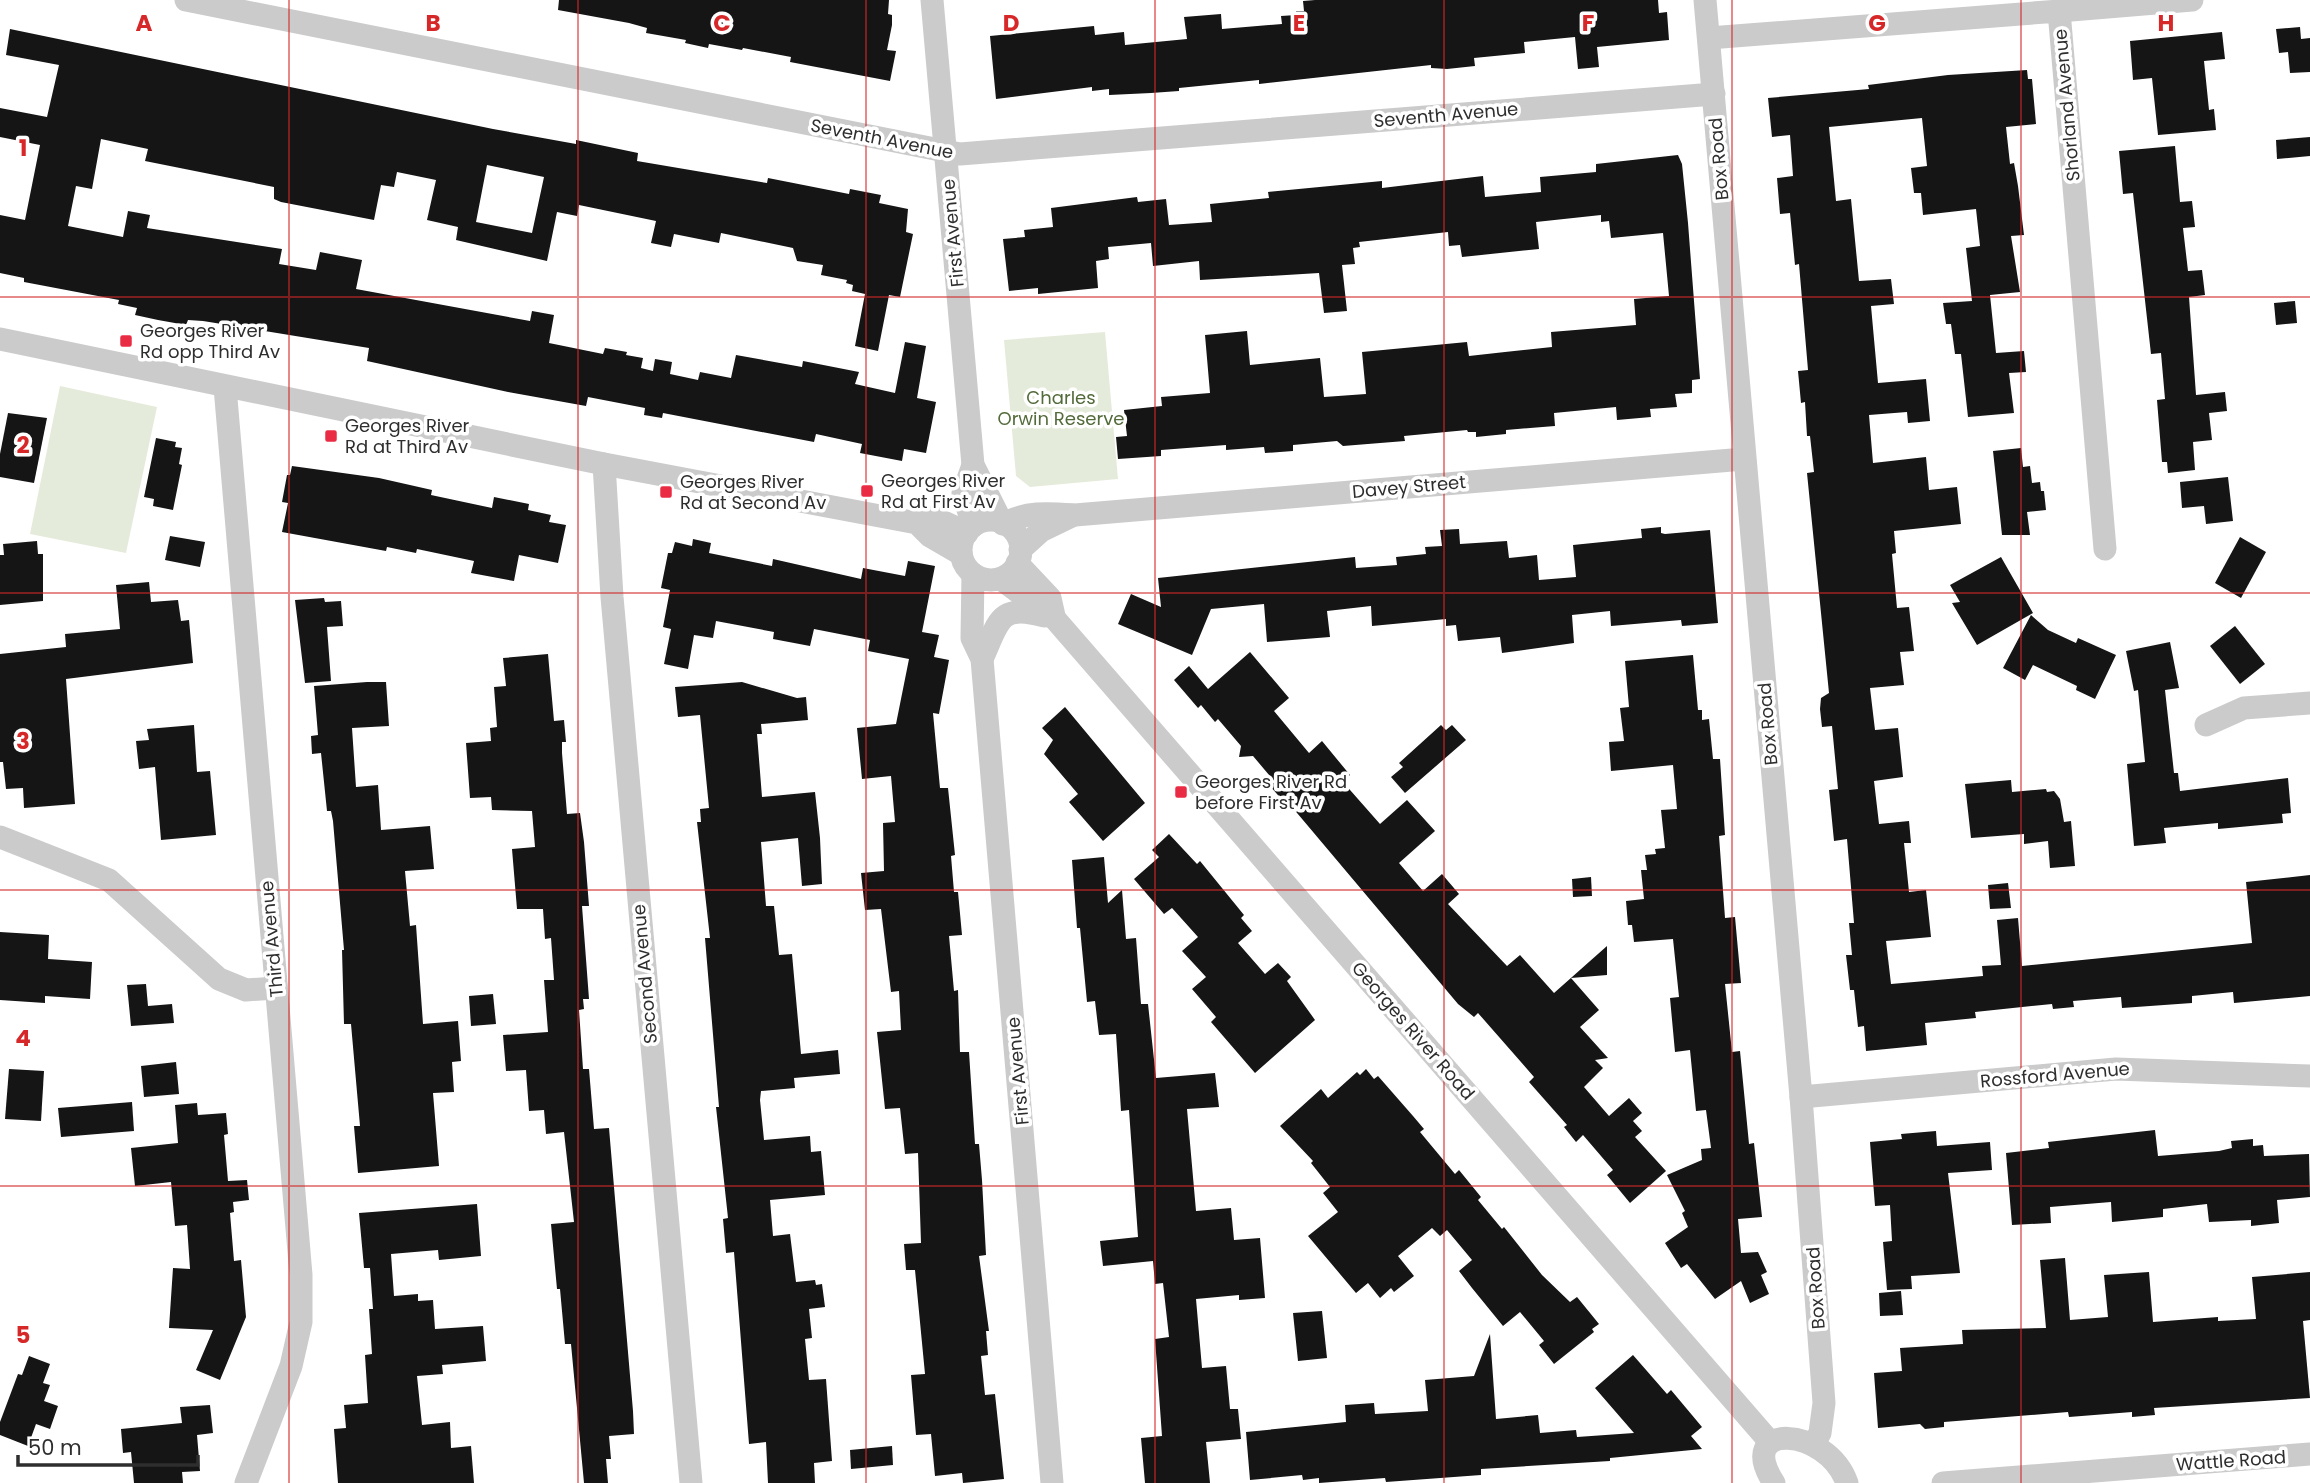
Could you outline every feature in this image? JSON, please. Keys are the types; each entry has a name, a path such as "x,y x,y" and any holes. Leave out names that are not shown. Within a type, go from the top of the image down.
{"street":[{"name":"Seventh Avenue","path":"186,0 946,153 1714,94"},
{"name":"First Avenue","path":"932,0 973,466 1002,523"},
{"name":"Box Road","path":"1706,0 1801,1097 1824,1403 1820,1433 1813,1445"},
{"path":"2059,11 2192,0"},
{"name":"Shorland Avenue","path":"1709,38 2059,11 2105,549"},
{"path":"0,339 604,464 925,520 963,493"},
{"name":"Third Avenue","path":"225,387 301,1275 301,1322 291,1366 246,1483"},
{"name":"Davey Street","path":"1002,523 1019,515 1034,513 1075,515 1744,459"},
{"name":"Second Avenue","path":"604,464 612,597 691,1483"},
{"name":"First Avenue","path":"963,493 973,466"},
{"path":"925,520 930,536 967,538 987,521 1002,523 1017,537 1013,564 991,580 973,574 967,538 963,493"},
{"name":"Davey Street","path":"1013,564 1041,531 1075,515"},
{"name":"Georges River Road","path":"1013,564 1050,598 1055,619 1770,1443"},
{"name":"First Avenue","path":"973,574 972,638 982,659 1052,1483"},
{"name":"First Avenue","path":"982,659 998,621 1004,615 1024,610 1055,619"},
{"path":"2206,725 2244,708 2310,703"},
{"path":"0,837 109,880 219,979 246,990 276,988"},
{"name":"Rossford Avenue","path":"1801,1097 2116,1069 2310,1076"},
{"path":"1771,1482 1765,1461 1770,1443 1784,1437 1813,1445 1833,1460 1847,1483"},
{"name":"Wattle Road","path":"1943,1483 2310,1454"}],"green space":[{"name":"Charles Orwin Reserve","path":"1105,332 1118,479 1030,487 1016,476 1004,340"},
{"path":"60,386 157,407 126,553 30,534"}],"building":[{"path":"559,0 889,0 888,14 892,15 892,25 887,50 896,51 890,81 790,62 791,57 743,48 742,50 709,44 708,48 685,43 686,40 646,33 647,28 629,23 558,10"},
{"path":"1658,0 1659,13 1667,12 1669,40 1597,47 1599,67 1578,69 1575,37 1524,42 1525,53 1474,58 1475,66 1447,69 1431,68 1431,65 1259,84 1259,80 1179,88 1179,91 1151,93 1109,95 1109,89 1092,91 1092,87 996,99 990,36 1094,26 1095,35 1124,32 1125,45 1187,39 1184,17 1221,14 1222,29 1282,24 1281,16 1296,15 1296,11 1304,11 1303,1"},
{"path":"2300,27 2301,39 2310,38 2310,72 2290,73 2288,52 2279,53 2276,29"},
{"path":"10,29 493,129 576,144 576,140 638,153 637,161 767,183 768,178 849,194 850,189 881,195 879,203 908,209 906,232 913,234 900,297 889,295 878,351 855,346 865,294 852,291 853,285 846,283 847,280 821,275 823,265 797,261 793,248 721,233 719,243 674,234 671,247 651,243 656,221 579,205 577,216 557,212 547,261 456,240 458,227 427,220 436,180 397,172 394,187 381,185 374,220 281,202 274,199 274,187 145,161 148,149 101,139 92,189 76,186 68,226 123,237 128,211 150,215 147,228 282,249 279,264 316,270 320,252 362,260 356,289 530,321 532,311 554,315 549,343 603,354 605,348 627,352 626,355 643,358 641,368 653,371 655,359 672,362 670,374 698,380 700,372 731,378 736,355 802,367 803,361 859,372 855,384 895,393 905,342 926,346 917,398 936,402 926,453 904,449 902,461 860,453 862,444 816,434 814,442 663,413 662,418 644,415 645,408 588,397 586,406 508,392 367,361 369,348 203,321 188,320 186,325 158,320 135,315 137,308 118,304 119,300 24,282 24,278 0,273 0,215 25,220 40,145 0,137 0,108 47,117 59,65 6,55","holes":["487,165 544,177 532,233 476,222"]},
{"path":"2222,32 2225,59 2204,61 2209,110 2214,109 2216,130 2158,135 2152,78 2133,80 2130,41"},
{"path":"2027,70 2028,79 2032,79 2036,124 2006,127 2010,164 2014,163 2018,186 2024,235 2011,236 2020,292 1990,295 1996,353 2024,351 2026,372 2009,373 2014,413 1968,417 1961,354 1955,354 1951,324 1946,324 1943,303 1972,301 1966,248 1980,246 1976,209 1923,215 1921,193 1914,193 1911,168 1927,166 1922,118 1829,127 1836,201 1851,199 1859,281 1891,279 1894,304 1871,306 1878,383 1926,379 1930,421 1908,423 1907,412 1869,415 1873,463 1926,457 1929,490 1957,487 1961,524 1894,531 1896,553 1892,554 1897,608 1909,607 1914,651 1900,652 1904,685 1870,688 1875,730 1898,728 1903,777 1874,781 1879,824 1909,821 1911,843 1904,843 1909,892 1926,890 1931,937 1886,941 1891,984 1983,976 1982,966 2001,965 1997,920 2018,918 2022,966 2252,943 2246,882 2310,875 2310,996 2234,1003 2233,992 2192,996 2192,1003 2122,1008 2121,997 2073,1001 2074,1007 2053,1009 2052,1004 1975,1012 1976,1018 1925,1023 1927,1045 1866,1051 1864,1026 1858,1027 1854,990 1850,990 1846,955 1852,955 1849,923 1854,923 1847,839 1834,841 1829,790 1838,789 1832,726 1822,727 1820,709 1821,698 1829,693 1807,473 1814,472 1798,371 1808,370 1799,264 1795,265 1790,213 1780,214 1777,178 1793,176 1790,135 1772,137 1768,98 1869,89 1868,85 1948,75"},
{"path":"2310,137 2310,156 2277,159 2276,140"},
{"path":"2175,146 2180,202 2192,201 2195,227 2183,228 2188,271 2202,270 2205,295 2189,297 2196,395 2225,392 2227,411 2209,413 2212,440 2193,442 2195,470 2168,473 2167,462 2162,462 2157,400 2165,399 2161,353 2151,354 2133,193 2123,194 2119,151"},
{"path":"1678,155 1682,164 1688,223 1700,379 1692,380 1692,393 1675,394 1677,407 1650,409 1651,417 1617,420 1616,407 1554,413 1555,426 1506,430 1506,434 1476,437 1476,432 1467,430 1404,436 1405,441 1343,446 1337,441 1293,445 1293,451 1265,453 1264,447 1226,450 1226,445 1161,450 1161,456 1118,459 1116,437 1127,436 1124,410 1162,406 1161,397 1210,393 1205,335 1247,331 1250,365 1320,358 1324,397 1366,394 1362,352 1467,342 1469,356 1552,347 1551,332 1636,325 1634,299 1669,296 1663,233 1611,238 1609,221 1601,222 1601,215 1536,222 1539,249 1462,257 1460,245 1449,246 1448,232 1359,242 1360,247 1353,248 1355,264 1342,265 1347,311 1324,313 1319,273 1200,280 1199,261 1153,266 1151,243 1108,247 1109,259 1096,261 1098,288 1038,294 1038,288 1009,291 1003,239 1025,237 1024,230 1053,227 1051,208 1137,197 1138,202 1166,199 1169,225 1212,222 1210,204 1269,198 1268,192 1382,181 1382,188 1483,176 1485,197 1541,192 1540,177 1596,172 1596,164"},
{"path":"2295,301 2297,323 2276,325 2274,303"},
{"path":"8,413 47,418 34,483 0,477 0,454"},
{"path":"156,438 176,442 175,447 182,448 179,464 182,465 173,510 153,506 154,499 144,497"},
{"path":"2021,448 2023,467 2030,466 2032,483 2040,482 2041,491 2044,491 2046,510 2027,512 2030,535 2002,535 1993,451"},
{"path":"292,466 379,478 432,490 431,495 492,508 494,497 529,504 528,510 551,515 549,522 566,525 558,563 519,555 514,581 471,573 474,561 417,549 416,553 387,547 386,551 282,532 288,503 282,502 287,475 290,475"},
{"path":"2228,477 2233,521 2206,524 2204,506 2182,508 2180,482"},
{"path":"1661,527 1661,533 1665,534 1710,530 1718,623 1682,626 1681,620 1611,626 1610,611 1572,615 1574,643 1502,653 1500,637 1458,641 1456,625 1446,626 1446,619 1372,626 1371,606 1327,611 1330,637 1267,642 1264,604 1211,609 1192,655 1118,624 1131,594 1161,607 1158,578 1355,557 1356,568 1397,565 1396,557 1426,554 1425,547 1442,546 1440,530 1459,529 1460,544 1507,541 1509,558 1537,555 1539,580 1576,577 1573,545 1642,538 1641,529"},
{"path":"170,536 205,542 200,567 165,560"},
{"path":"2240,537 2266,552 2241,598 2215,583"},
{"path":"693,539 711,543 709,553 772,566 773,559 861,579 863,568 905,576 908,561 935,566 922,632 939,635 934,657 949,660 939,714 933,713 940,788 948,788 955,855 951,856 954,892 958,892 962,935 949,936 954,991 958,990 960,1052 969,1052 975,1144 979,1144 982,1180 986,1255 979,1256 989,1331 986,1331 988,1355 981,1356 985,1395 995,1394 1004,1479 963,1483 962,1473 935,1476 931,1434 916,1435 911,1375 925,1374 915,1270 906,1270 904,1244 921,1243 918,1153 905,1154 900,1108 885,1109 877,1032 901,1030 899,991 891,992 881,909 865,910 861,873 884,871 883,823 895,822 891,776 862,779 857,728 896,724 909,659 868,651 870,640 814,629 810,646 773,639 774,632 716,621 713,638 694,635 688,669 664,664 671,629 663,627 670,590 661,588 668,553 672,553 675,542 692,546"},
{"path":"37,541 38,554 43,554 43,601 0,605 0,555 4,555 3,544"},
{"path":"2001,557 2033,613 1977,645 1952,603 1960,602 1950,585"},
{"path":"149,582 151,602 178,600 181,621 189,620 193,663 66,679 75,804 24,808 23,788 6,789 3,762 0,762 0,654 66,647 65,634 120,629 116,585"},
{"path":"324,598 325,602 341,601 343,626 327,627 331,681 305,683 295,600"},
{"path":"2031,615 2048,630 2076,643 2078,638 2116,655 2095,699 2076,690 2077,686 2033,665 2025,680 2003,668"},
{"path":"2235,626 2265,664 2240,684 2210,646"},
{"path":"2170,642 2179,688 2165,690 2174,773 2178,773 2180,791 2288,778 2291,813 2282,814 2283,823 2218,829 2218,823 2164,828 2166,843 2134,846 2127,764 2145,762 2138,690 2134,691 2126,651"},
{"path":"1250,652 1289,698 1274,711 1309,753 1322,741 1350,775 1343,782 1380,824 1407,800 1435,831 1399,863 1423,891 1442,874 1459,894 1448,904 1507,966 1520,955 1554,993 1607,946 1607,975 1571,978 1599,1010 1580,1027 1608,1058 1595,1060 1603,1068 1584,1087 1609,1116 1629,1098 1642,1113 1633,1121 1642,1131 1635,1137 1666,1171 1630,1203 1607,1175 1613,1170 1583,1135 1576,1142 1564,1127 1567,1125 1529,1082 1534,1077 1478,1013 1474,1017 1458,1004 1292,807 1290,809 1270,786 1275,782 1253,756 1239,757 1241,746 1218,719 1215,722 1201,705 1198,708 1174,680 1189,666 1208,689"},
{"path":"548,654 554,721 564,720 566,742 562,742 562,753 567,814 580,813 584,842 589,906 582,906 589,999 583,999 584,1009 579,1010 583,1069 589,1069 594,1129 609,1128 633,1411 634,1434 609,1436 611,1459 606,1459 608,1483 584,1483 571,1344 565,1344 560,1289 557,1289 551,1224 574,1222 564,1132 546,1134 544,1110 529,1111 526,1070 506,1071 503,1035 548,1032 544,980 554,980 551,938 545,939 543,909 517,909 512,849 535,847 532,811 492,810 491,797 470,798 466,743 491,741 490,728 497,727 494,687 506,686 503,658"},
{"path":"1693,655 1698,710 1702,710 1702,720 1709,719 1713,759 1720,759 1725,835 1719,836 1725,918 1735,917 1741,983 1725,984 1732,1052 1740,1051 1749,1144 1754,1143 1762,1217 1738,1219 1741,1253 1758,1252 1767,1272 1761,1275 1769,1294 1750,1303 1741,1281 1715,1299 1687,1264 1681,1268 1665,1243 1688,1227 1682,1213 1685,1211 1667,1175 1702,1160 1701,1149 1711,1148 1706,1110 1696,1111 1690,1050 1675,1052 1670,998 1679,997 1673,939 1634,942 1632,925 1628,925 1626,901 1644,899 1641,870 1647,870 1645,855 1656,854 1655,849 1665,848 1661,810 1677,809 1673,765 1611,771 1609,742 1624,741 1620,708 1629,707 1625,661"},
{"path":"386,682 389,726 352,728 356,787 378,785 381,830 430,826 434,869 405,871 410,926 416,925 423,1024 458,1021 461,1061 452,1062 454,1092 433,1093 439,1166 358,1173 354,1126 360,1126 351,1024 344,1024 344,950 333,821 331,811 327,811 321,753 312,754 311,736 318,735 314,686"},
{"path":"742,682 797,698 806,697 808,720 761,724 762,734 757,734 762,797 815,792 820,838 822,884 802,886 798,838 761,842 766,906 774,906 779,955 792,954 801,1054 838,1050 840,1074 794,1078 795,1088 761,1091 760,1100 764,1140 810,1136 811,1152 821,1151 825,1195 770,1200 773,1236 790,1234 796,1282 815,1280 816,1285 822,1284 825,1307 809,1309 812,1338 805,1339 809,1380 826,1379 832,1461 814,1463 815,1483 768,1483 766,1442 749,1444 734,1252 726,1253 723,1219 728,1218 716,1107 719,1107 705,938 710,938 697,822 701,822 700,809 709,808 700,715 678,717 675,687"},
{"path":"1065,707 1145,803 1103,841 1069,802 1078,794 1044,754 1053,740 1042,728"},
{"path":"194,725 197,772 210,771 216,835 161,840 155,767 139,769 136,741 149,740 147,729"},
{"path":"1441,725 1446,730 1452,725 1466,740 1405,793 1391,777 1403,767 1399,763"},
{"path":"2011,780 2012,792 2046,789 2047,792 2054,791 2060,799 2064,822 2071,821 2075,866 2050,868 2048,841 2024,844 2024,834 1971,838 1965,784"},
{"path":"1169,834 1197,864 1200,861 1244,915 1241,918 1252,931 1238,943 1265,974 1278,963 1291,977 1287,981 1315,1020 1255,1073 1211,1022 1216,1017 1192,989 1206,977 1182,951 1198,937 1172,908 1164,914 1134,879 1159,857 1152,850"},
{"path":"1104,857 1108,903 1122,890 1126,939 1136,938 1141,1004 1148,1004 1156,1078 1215,1073 1219,1107 1187,1109 1196,1211 1231,1208 1234,1240 1260,1238 1265,1298 1239,1300 1239,1295 1196,1299 1202,1368 1226,1366 1230,1409 1238,1409 1241,1439 1206,1442 1210,1483 1145,1483 1141,1438 1162,1436 1155,1339 1169,1337 1163,1283 1155,1284 1153,1261 1103,1266 1100,1241 1138,1237 1129,1110 1121,1111 1116,1034 1099,1035 1095,1001 1087,1002 1080,928 1077,928 1072,860"},
{"path":"1591,877 1592,896 1573,897 1572,879"},
{"path":"2008,883 2011,908 1990,909 1988,885"},
{"path":"0,932 49,935 48,959 92,962 90,999 45,996 45,1003 0,1000"},
{"path":"146,984 148,1006 172,1004 174,1023 131,1026 127,985"},
{"path":"493,994 496,1024 471,1026 469,996"},
{"path":"176,1062 179,1094 144,1097 141,1066"},
{"path":"9,1069 44,1071 41,1121 5,1119"},
{"path":"1366,1069 1374,1079 1378,1076 1413,1116 1424,1129 1420,1132 1455,1174 1459,1170 1481,1197 1478,1200 1502,1229 1504,1227 1542,1275 1570,1302 1577,1297 1599,1324 1592,1329 1594,1332 1554,1364 1539,1345 1544,1341 1520,1312 1503,1326 1472,1288 1459,1271 1472,1260 1447,1230 1440,1236 1432,1228 1398,1256 1414,1276 1394,1292 1391,1288 1380,1298 1368,1283 1356,1293 1308,1236 1338,1212 1323,1193 1330,1187 1311,1163 1313,1161 1280,1126 1321,1089 1328,1098 1357,1072 1360,1075"},
{"path":"132,1102 134,1131 61,1137 58,1108"},
{"path":"197,1103 198,1115 226,1113 228,1134 224,1135 228,1181 247,1180 249,1200 233,1202 234,1212 230,1213 234,1261 241,1260 246,1317 220,1380 196,1370 213,1330 169,1328 173,1268 190,1269 187,1225 175,1226 171,1182 135,1186 131,1148 178,1143 175,1105"},
{"path":"2155,1130 2158,1156 2219,1151 2232,1148 2231,1141 2253,1139 2253,1146 2263,1145 2264,1156 2309,1154 2310,1197 2277,1200 2279,1223 2251,1226 2251,1220 2209,1222 2207,1204 2163,1209 2163,1217 2112,1222 2111,1202 2050,1207 2051,1223 2012,1225 2006,1153 2049,1148 2048,1142"},
{"path":"1936,1131 1937,1146 1990,1142 1992,1170 1948,1173 1960,1273 1911,1276 1912,1289 1887,1290 1883,1242 1892,1241 1890,1205 1875,1206 1870,1142 1902,1139 1901,1134"},
{"path":"477,1204 481,1256 439,1260 438,1250 391,1254 394,1296 418,1294 418,1301 433,1300 435,1329 483,1326 486,1361 442,1365 443,1374 417,1376 422,1425 450,1422 451,1448 471,1446 474,1483 338,1483 334,1429 346,1428 344,1405 368,1403 365,1355 372,1354 370,1268 364,1268 359,1213"},
{"path":"2065,1258 2070,1320 2108,1317 2104,1275 2149,1272 2153,1322 2218,1317 2218,1321 2256,1319 2252,1277 2310,1272 2310,1320 2303,1321 2310,1398 2154,1408 2155,1415 2132,1417 2132,1412 2069,1417 2068,1412 1944,1422 1944,1427 1925,1429 1920,1424 1878,1428 1874,1373 1902,1371 1900,1348 1963,1344 1962,1330 2046,1328 2040,1260"},
{"path":"1901,1291 1903,1315 1880,1316 1879,1293"},
{"path":"1322,1311 1327,1358 1298,1361 1293,1313"},
{"path":"1490,1334 1496,1419 1538,1415 1540,1433 1576,1430 1577,1437 1634,1433 1595,1388 1633,1355 1667,1394 1671,1390 1702,1427 1691,1436 1702,1449 1610,1458 1610,1461 1481,1469 1481,1475 1386,1482 1385,1478 1319,1483 1319,1478 1303,1480 1302,1475 1250,1480 1246,1432 1346,1422 1345,1405 1374,1403 1375,1414 1428,1411 1425,1380 1474,1376"},
{"path":"29,1356 50,1364 43,1383 50,1385 44,1401 58,1406 50,1429 36,1424 28,1446 0,1435 0,1422 18,1374 22,1375"},
{"path":"210,1405 213,1433 197,1435 200,1471 182,1472 183,1483 134,1483 131,1452 123,1453 121,1429 182,1423 180,1407"},
{"path":"892,1446 893,1465 851,1469 850,1450"}],"place":[{"name":"Georges River Rd opp Third Av","path":"126,341"},
{"name":"Georges River Rd at Third Av","path":"331,436"},
{"name":"Georges River Rd at First Av","path":"867,491"},
{"name":"Georges River Rd at Second Av","path":"666,492"},
{"name":"Georges River Rd before First Av","path":"1181,792"}]}
